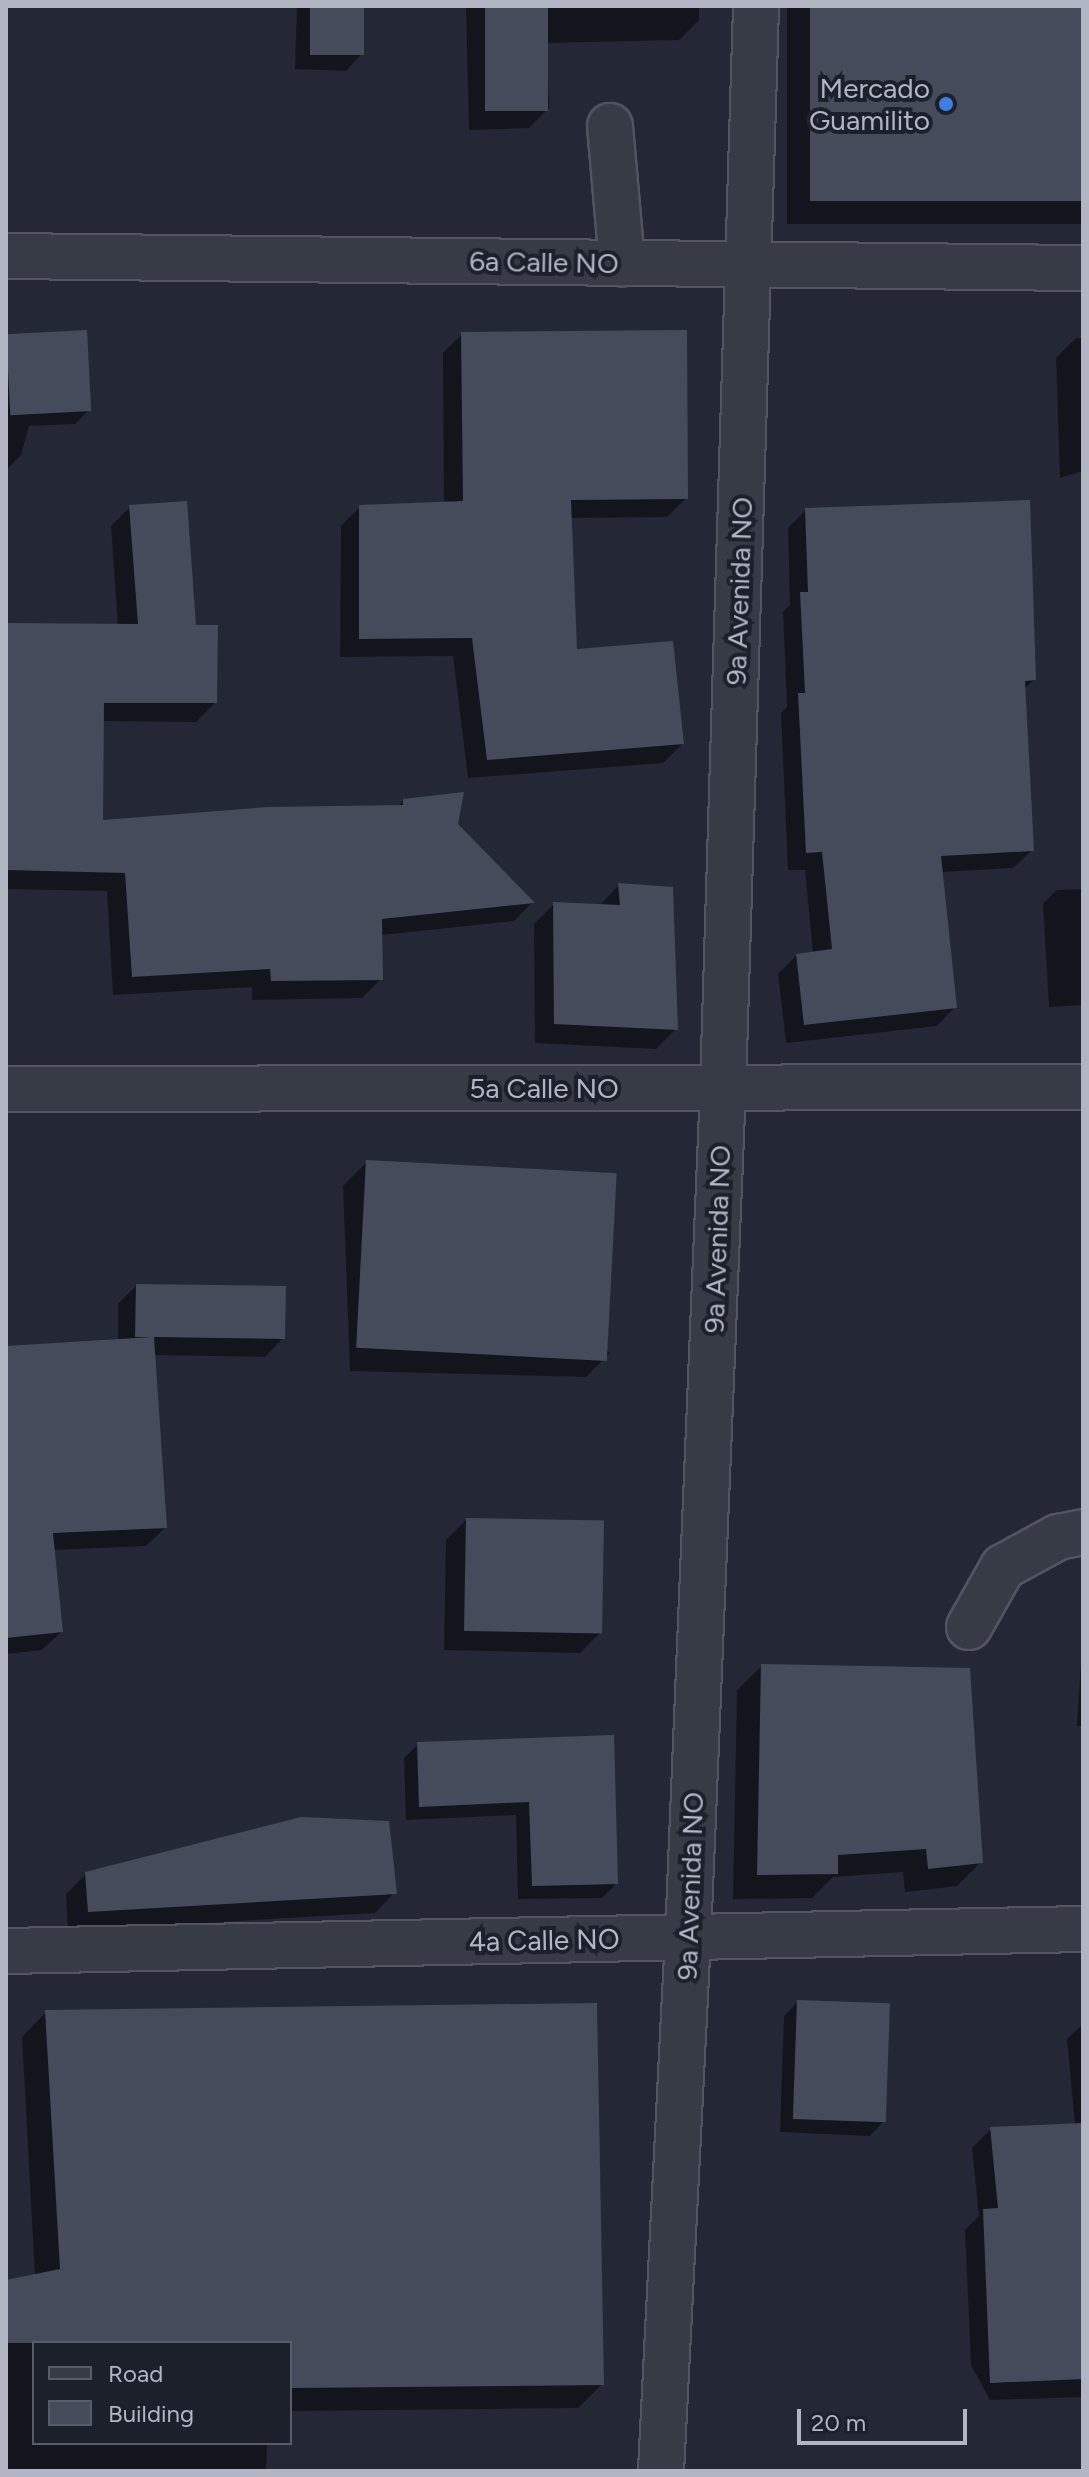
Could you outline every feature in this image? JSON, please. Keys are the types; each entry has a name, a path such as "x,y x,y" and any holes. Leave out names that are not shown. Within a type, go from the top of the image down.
{"street":[{"name":"9a Avenida NO","path":"661,2471 688,1937 723,1087 756,6"},
{"path":"610,126 622,263"},
{"name":"6a Calle NO","path":"6,256 1083,268"},
{"name":"5a Calle NO","path":"6,1089 1083,1087"},
{"path":"969,1627 1003,1567 1058,1537 1083,1532"},
{"name":"4a Calle NO","path":"6,1951 1083,1929"}],"building":[{"path":"310,6 364,6 364,55 310,55"},
{"path":"485,6 548,6 548,111 485,111"},
{"name":"Mercado Guamilito","path":"810,6 1083,6 1083,201 810,201"},
{"path":"87,330 91,411 10,415 6,334"},
{"path":"687,330 688,499 571,500 577,649 673,641 684,744 487,760 472,638 359,639 359,505 463,501 461,332"},
{"path":"1030,500 1036,680 1025,681 1034,851 941,856 957,1008 804,1025 796,954 832,949 822,852 806,853 798,693 805,693 800,592 808,592 805,508"},
{"path":"187,501 196,625 218,625 217,703 104,703 103,820 268,807 403,805 403,799 464,792 458,824 535,903 382,919 383,980 271,981 270,969 132,977 125,873 6,870 6,623 138,624 129,505"},
{"path":"618,883 673,887 678,1030 554,1024 553,902 620,905"},
{"path":"366,1160 617,1173 607,1361 356,1348"},
{"path":"136,1284 286,1286 285,1339 154,1337 167,1528 53,1533 63,1632 6,1638 6,1346 152,1337 135,1337"},
{"path":"466,1518 604,1520 602,1633 464,1631"},
{"path":"761,1664 970,1668 983,1863 928,1869 926,1849 838,1855 838,1874 757,1875"},
{"path":"614,1735 618,1884 532,1886 529,1802 419,1807 417,1742"},
{"path":"301,1817 389,1821 397,1894 88,1912 85,1872"},
{"path":"797,2000 890,2003 886,2122 793,2119"},
{"path":"597,2003 604,2385 292,2388 292,2341 6,2343 6,2280 60,2269 45,2010"},
{"path":"1083,2123 1083,2379 990,2383 983,2209 998,2208 990,2127"}],"place":[{"name":"Mercado Guamilito","path":"946,104"}]}
